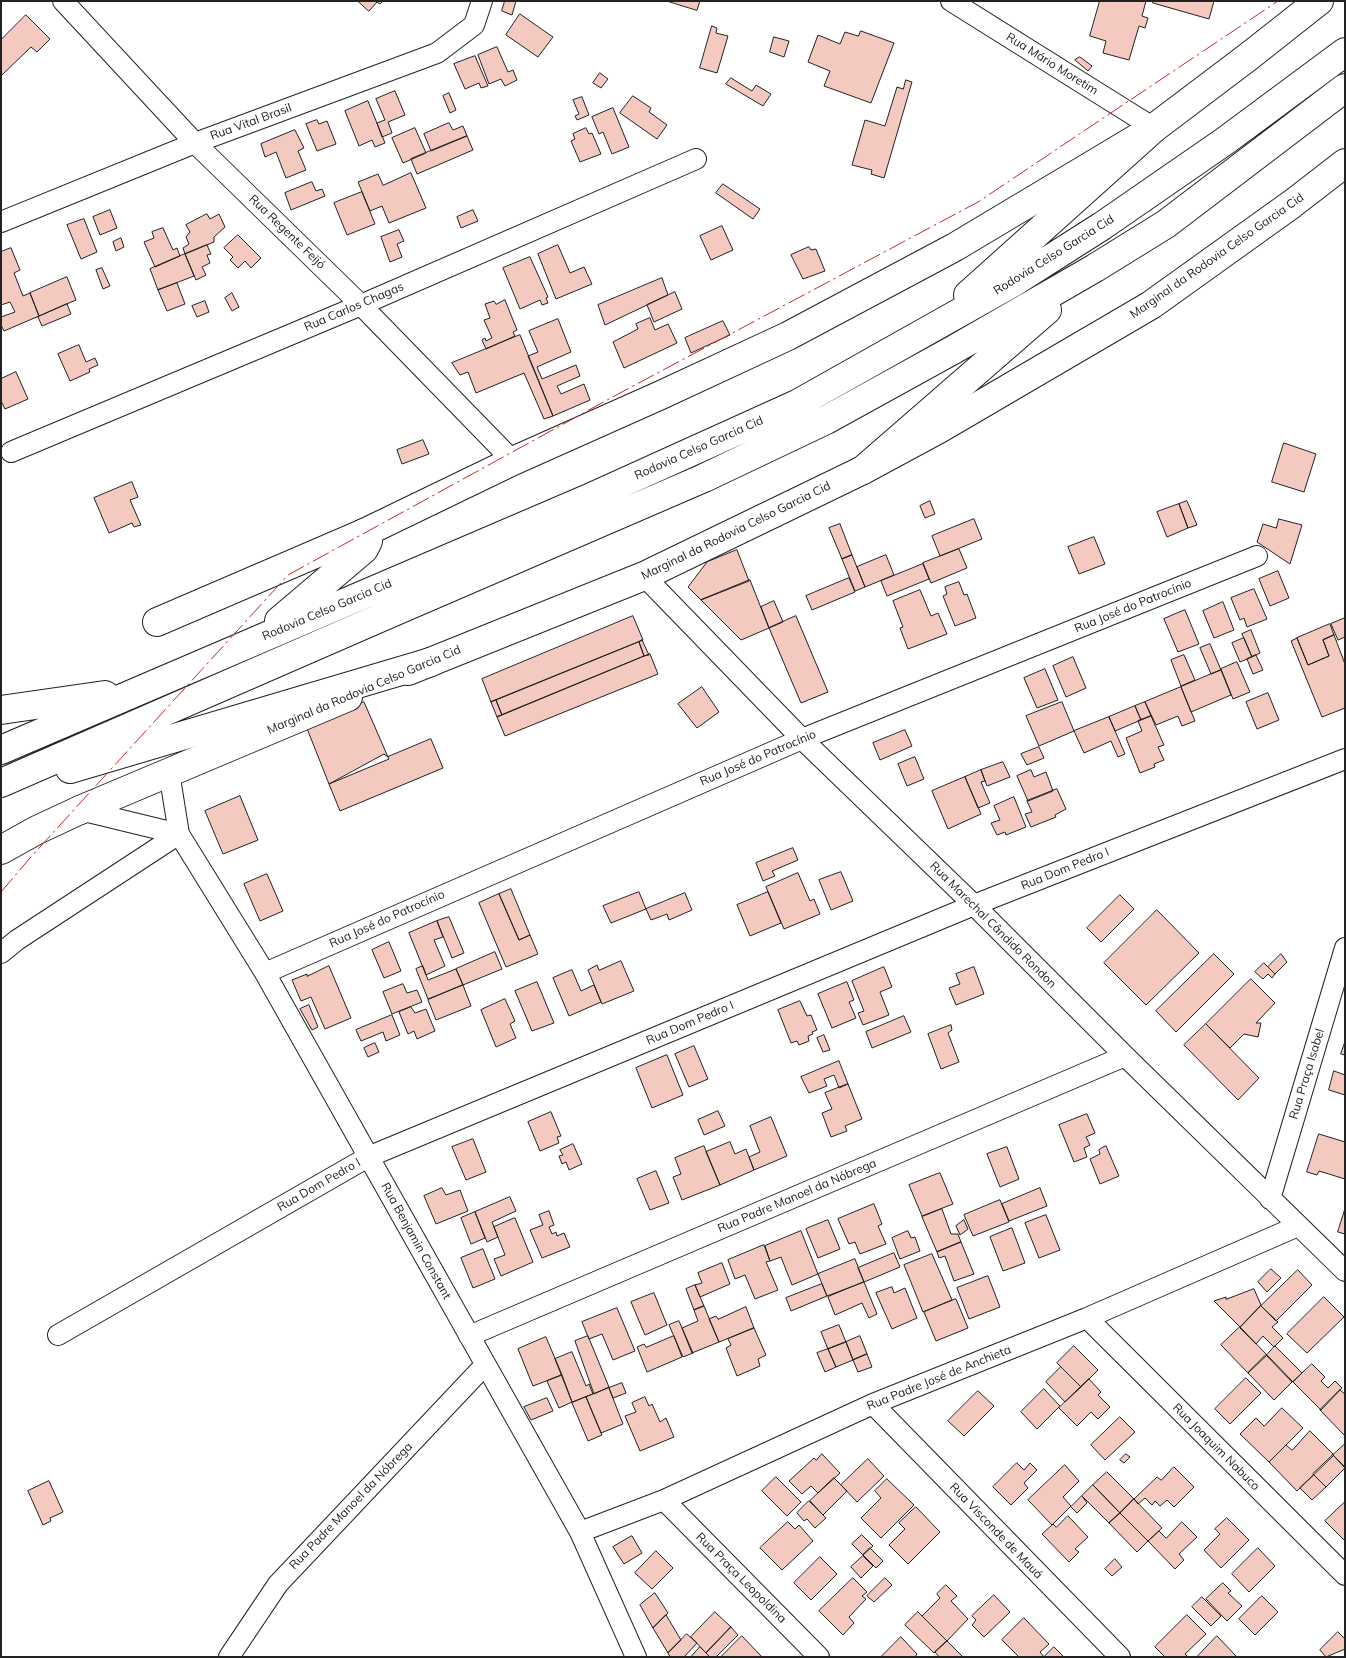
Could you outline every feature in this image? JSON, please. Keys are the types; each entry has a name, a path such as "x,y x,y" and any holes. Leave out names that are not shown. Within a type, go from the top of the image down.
{"main road":[{"path":"926,332 1154,128 1319,1"},
{"name":"Rodovia Celso Garcia Cid","path":"1,750 588,498 797,404 1014,282 1102,226 1225,141 1345,52"},
{"path":"1,783 704,478 826,420 953,350 1095,268 1166,224 1345,88"},
{"path":"157,622 364,533 512,461 788,336 955,247 1154,128"},
{"name":"Marginal da Rodovia Celso Garcia Cid","path":"1,850 37,830 80,810 169,772 431,662 644,576 863,470 939,429 1151,305 1292,204 1345,163"},
{"path":"863,470 1095,268"},
{"path":"256,640 364,549 368,541 364,533"},
{"path":"1,790 431,662"},
{"path":"1,710 141,690"}],"street":[{"name":"Rua Regente Feijó","path":"63,1 195,143 362,304 512,461"},
{"name":"Rua Vital Brasil","path":"1,222 195,143 437,53 474,25 482,1"},
{"name":"Rua Mário Moretim","path":"950,1 1154,128"},
{"name":"Rua Carlos Chagas","path":"12,452 362,304 696,159"},
{"name":"Rua José do Patrocínio","path":"264,973 802,738 1257,556"},
{"name":"Rua Marechal Cândido Rondon","path":"644,576 802,738 1345,1271"},
{"name":"Rua Dom Pedro I","path":"58,1335 368,1157 974,905 1345,759"},
{"name":"Rua Benjamin Constant","path":"169,772 180,834 264,973 580,1532 636,1657"},
{"path":"80,810 180,834"},
{"path":"1,953 180,834"},
{"name":"Rua Praça Isabel","path":"1270,1199 1345,948"},
{"name":"Rua Padre Manoel da Nóbrega","path":"469,1336 1125,1056"},
{"name":"Rua Padre José de Anchieta","path":"580,1532 664,1500 873,1404 1087,1318 1298,1226"},
{"name":"Rua Joaquim Nabuco","path":"1087,1318 1345,1575"},
{"name":"Rua Padre Manoel da Nóbrega","path":"229,1657 278,1584 485,1365"},
{"name":"Rua Visconde de Mauá","path":"873,1404 1120,1657"},
{"name":"Rua Praça Leopoldina","path":"664,1500 819,1657"}],"building":[{"path":"358,1 383,1 380,4 377,2 369,11"},
{"path":"505,1 516,1 512,15 502,11"},
{"path":"667,1 700,1 697,10"},
{"path":"1100,1 1146,1 1142,16 1148,18 1145,28 1139,26 1129,60 1103,53 1106,41 1090,36"},
{"path":"1153,1 1214,1 1209,19 1153,3"},
{"path":"520,14 553,37 538,57 506,35"},
{"path":"26,15 50,39 37,52 31,47 1,76 1,40"},
{"path":"712,26 717,28 716,33 728,36 717,73 700,68"},
{"path":"861,31 894,43 871,103 824,86 830,71 808,62 818,35 840,44 845,32 858,36"},
{"path":"774,37 789,41 784,57 770,52"},
{"path":"497,47 508,72 513,70 517,80 505,86 501,79 489,84 478,55"},
{"path":"475,56 488,86 481,88 479,83 465,89 454,64"},
{"path":"1080,57 1092,66 1088,71 1075,60"},
{"path":"600,73 608,79 601,88 593,83"},
{"path":"731,78 752,91 756,85 771,94 763,106 726,84"},
{"path":"906,80 912,82 884,178 871,174 872,170 852,165 865,120 885,126 897,87 903,89"},
{"path":"395,91 405,115 388,122 392,133 382,137 377,123 385,120 376,99"},
{"path":"449,93 456,110 450,113 443,96"},
{"path":"633,96 651,108 649,112 667,125 657,139 620,113"},
{"path":"582,97 589,115 577,120 575,116 579,114 573,100"},
{"path":"368,101 385,143 375,147 372,140 359,146 345,111"},
{"path":"613,108 629,147 612,154 603,132 599,134 592,117"},
{"path":"317,120 319,124 327,121 336,144 317,151 306,124"},
{"path":"449,123 453,130 463,126 467,136 431,151 424,134"},
{"path":"415,128 426,153 403,163 392,138"},
{"path":"586,128 589,134 592,133 601,154 580,162 571,141 575,139 573,134"},
{"path":"295,130 304,148 298,151 306,170 286,178 276,152 265,157 261,144"},
{"path":"467,136 473,150 417,174 411,159"},
{"path":"411,173 426,208 389,223 382,206 370,211 358,182 378,174 383,185"},
{"path":"312,182 316,191 322,189 325,196 291,210 285,193"},
{"path":"723,184 760,209 753,219 716,193"},
{"path":"362,192 375,224 347,235 334,203"},
{"path":"110,210 117,228 100,235 93,217"},
{"path":"473,210 478,221 461,228 457,217"},
{"path":"207,214 210,219 219,214 225,227 214,237 214,242 185,254 183,248 189,244 186,237 190,232 186,225"},
{"path":"84,219 97,252 81,259 67,225"},
{"path":"722,226 733,250 711,260 700,236"},
{"path":"163,228 173,250 177,248 180,256 155,267 144,242 154,238 152,232"},
{"path":"399,230 404,241 397,244 402,257 390,262 381,237"},
{"path":"238,235 261,258 251,268 245,261 238,268 230,260 233,257 224,248"},
{"path":"121,238 124,247 116,251 113,242"},
{"path":"207,245 211,254 207,255 210,263 202,267 206,275 196,280 185,254"},
{"path":"558,245 570,273 584,267 592,284 556,299 538,254"},
{"path":"809,247 811,250 816,249 825,271 803,279 791,255"},
{"path":"11,248 20,270 14,273 23,296 30,293 39,316 4,331 1,325 1,317 15,312 10,302 1,305 1,252"},
{"path":"185,254 194,276 158,290 150,269"},
{"path":"530,257 548,297 546,298 548,303 542,305 540,300 520,309 503,268"},
{"path":"102,268 110,286 103,289 96,270"},
{"path":"67,277 76,300 39,316 30,293"},
{"path":"662,278 668,295 605,325 598,305"},
{"path":"177,283 185,304 167,311 158,290"},
{"path":"675,292 682,309 654,322 647,305"},
{"path":"232,293 239,307 232,311 225,298"},
{"path":"505,300 517,330 513,332 515,336 486,349 482,340 485,338 486,341 492,338 484,320 490,318 485,304 494,301 496,304"},
{"path":"205,301 209,312 197,317 192,306"},
{"path":"67,304 71,314 42,326 38,317"},
{"path":"650,318 655,330 668,324 677,343 624,368 613,342 638,329 636,324"},
{"path":"558,319 571,352 537,367 542,379 576,365 580,376 557,386 561,394 584,384 590,400 553,416 528,356 538,352 529,331"},
{"path":"723,321 730,335 691,353 685,338"},
{"path":"520,335 553,416 544,419 524,373 476,393 468,372 460,375 452,363"},
{"path":"79,345 86,362 95,358 98,365 89,369 90,372 70,381 58,354"},
{"path":"16,372 28,399 5,409 1,401 1,379"},
{"path":"423,440 429,454 402,464 397,450"},
{"path":"1284,443 1316,454 1304,492 1272,482"},
{"path":"132,482 138,497 130,500 141,525 134,527 132,523 109,533 94,498"},
{"path":"930,501 935,514 925,518 920,506"},
{"path":"1187,501 1197,525 1188,528 1179,504"},
{"path":"1179,504 1188,528 1167,537 1157,512"},
{"path":"974,519 982,539 940,556 932,536"},
{"path":"1279,519 1302,525 1290,564 1257,542 1263,524 1276,528"},
{"path":"840,524 852,555 842,559 829,528"},
{"path":"1094,537 1105,564 1079,574 1068,547"},
{"path":"959,549 967,568 931,583 923,563"},
{"path":"737,550 749,581 701,600 688,587 707,562"},
{"path":"852,555 865,587 855,591 842,559"},
{"path":"886,555 894,575 865,587 857,567"},
{"path":"923,564 929,579 887,596 881,581"},
{"path":"1278,571 1289,598 1270,606 1259,579"},
{"path":"849,578 855,592 812,610 806,596"},
{"path":"750,580 769,628 741,640 701,600"},
{"path":"959,582 964,595 967,594 976,618 955,626 943,596 947,594 945,587"},
{"path":"1254,589 1267,619 1247,627 1244,618 1240,620 1231,598"},
{"path":"920,590 931,616 938,613 947,634 908,649 900,628 903,627 893,601"},
{"path":"774,601 783,622 769,628 761,607"},
{"path":"1223,602 1234,630 1214,638 1203,611"},
{"path":"1185,610 1199,644 1178,652 1164,619"},
{"path":"633,616 643,640 491,702 482,679"},
{"path":"796,616 828,692 801,703 769,628"},
{"path":"1345,618 1345,637 1338,640 1331,624"},
{"path":"1330,624 1334,635 1323,640 1329,656 1308,665 1297,638"},
{"path":"1251,630 1260,653 1252,657 1242,634"},
{"path":"1334,635 1345,664 1345,708 1322,717 1291,641 1297,638 1308,665 1329,656 1323,640"},
{"path":"1244,638 1252,657 1240,662 1232,643"},
{"path":"642,640 649,655 644,656 639,642"},
{"path":"639,642 644,656 502,715 496,700"},
{"path":"1210,644 1221,670 1211,674 1200,648"},
{"path":"650,654 658,674 505,736 497,717"},
{"path":"1184,655 1195,680 1181,686 1171,660"},
{"path":"1256,655 1263,670 1253,674 1247,659"},
{"path":"1073,657 1086,688 1066,697 1053,666"},
{"path":"1237,662 1250,692 1233,699 1221,669"},
{"path":"1045,669 1058,700 1037,708 1024,678"},
{"path":"1221,670 1231,695 1191,712 1181,687"},
{"path":"702,687 719,712 697,728 678,704"},
{"path":"1181,687 1195,721 1182,726 1178,716 1156,725 1145,702"},
{"path":"1268,693 1279,720 1257,729 1246,702"},
{"path":"496,700 502,715 497,717 491,702"},
{"path":"364,702 388,757 384,754 329,784 306,726"},
{"path":"1062,702 1074,731 1039,746 1026,716"},
{"path":"1145,702 1151,716 1141,720 1135,706"},
{"path":"1135,706 1141,720 1115,731 1109,717"},
{"path":"1151,716 1164,745 1158,747 1164,760 1154,764 1155,767 1140,773 1126,738 1142,731 1138,721"},
{"path":"1109,717 1125,754 1118,757 1111,741 1084,753 1074,731"},
{"path":"905,730 912,746 880,760 873,743"},
{"path":"431,739 443,768 340,811 329,784"},
{"path":"1039,747 1044,758 1027,765 1021,754"},
{"path":"915,757 924,779 907,786 898,764"},
{"path":"1003,762 1010,777 987,786 981,770"},
{"path":"981,770 985,781 981,782 990,803 978,808 965,777"},
{"path":"1031,770 1034,777 1046,772 1053,791 1028,801 1017,776"},
{"path":"965,777 981,814 948,829 932,791"},
{"path":"1057,789 1066,809 1055,815 1056,817 1031,827 1025,814 1032,812 1027,801"},
{"path":"240,796 258,840 223,854 205,811"},
{"path":"1014,797 1026,827 1006,835 1005,832 997,835 991,823 1000,820 994,806"},
{"path":"793,848 798,860 772,871 775,876 763,881 756,863"},
{"path":"841,872 853,901 831,910 819,880"},
{"path":"798,873 810,901 814,899 820,914 784,929 766,887"},
{"path":"267,874 283,911 260,921 244,884"},
{"path":"511,889 530,935 519,940 499,894"},
{"path":"639,892 646,909 611,923 603,906"},
{"path":"768,892 781,923 750,936 737,905"},
{"path":"685,893 692,910 669,920 667,914 651,920 646,909"},
{"path":"499,894 519,940 530,935 538,954 506,967 479,903"},
{"path":"1120,895 1134,909 1101,942 1087,928"},
{"path":"1157,910 1199,953 1146,1005 1104,963"},
{"path":"449,917 464,953 452,958 437,921"},
{"path":"437,921 443,937 434,940 445,966 426,975 409,933"},
{"path":"389,942 401,971 384,978 372,950"},
{"path":"495,952 502,969 463,985 456,969"},
{"path":"1214,954 1234,974 1176,1032 1156,1011"},
{"path":"1281,954 1287,962 1275,974 1268,967"},
{"path":"621,961 634,991 602,1004 588,970 597,965 599,970"},
{"path":"1264,963 1275,974 1272,978 1268,974 1263,979 1255,972"},
{"path":"329,966 351,1018 325,1029 311,997 301,1001 292,980 307,974 307,976"},
{"path":"423,966 428,980 456,969 463,985 428,999 416,969"},
{"path":"884,967 892,987 880,992 889,1015 863,1025 858,1013 864,1011 852,981"},
{"path":"974,967 984,994 956,1005 949,988 960,984 956,974"},
{"path":"572,970 581,991 594,985 601,1002 569,1016 553,978"},
{"path":"1251,979 1275,1003 1256,1023 1261,1023 1258,1037 1244,1034 1230,1048 1206,1024"},
{"path":"537,982 554,1023 532,1031 515,991"},
{"path":"847,982 854,1000 849,1002 856,1018 832,1028 818,994"},
{"path":"403,984 407,993 417,990 422,1002 392,1014 383,992"},
{"path":"463,985 471,1006 436,1020 428,1000"},
{"path":"505,999 515,1021 510,1024 516,1038 496,1047 481,1010"},
{"path":"800,1001 807,1016 811,1015 817,1030 808,1036 809,1041 799,1045 797,1041 791,1043 778,1010"},
{"path":"309,1005 318,1027 312,1030 300,1009"},
{"path":"411,1007 415,1013 426,1009 435,1031 417,1039 414,1031 408,1034 399,1012"},
{"path":"392,1015 400,1035 386,1041 383,1032 361,1041 356,1030"},
{"path":"904,1016 911,1032 872,1048 866,1032"},
{"path":"1206,1024 1259,1078 1238,1100 1184,1045"},
{"path":"951,1025 952,1030 948,1033 959,1062 941,1069 928,1034"},
{"path":"824,1035 830,1050 823,1052 817,1038"},
{"path":"1345,1042 1345,1055 1341,1054"},
{"path":"375,1043 379,1052 368,1057 364,1048"},
{"path":"694,1046 708,1079 689,1087 675,1054"},
{"path":"667,1055 683,1095 652,1108 636,1068"},
{"path":"839,1061 848,1084 839,1088 834,1075 824,1079 827,1086 809,1093 801,1077"},
{"path":"1334,1071 1345,1075 1345,1095 1329,1090"},
{"path":"848,1084 862,1119 845,1126 847,1131 831,1137 822,1113 832,1109 825,1093"},
{"path":"718,1111 725,1126 704,1135 698,1120"},
{"path":"551,1112 561,1136 557,1137 559,1143 540,1151 528,1122"},
{"path":"1087,1114 1095,1133 1086,1137 1090,1145 1084,1148 1087,1157 1074,1162 1059,1125"},
{"path":"771,1117 787,1156 754,1170 749,1157 760,1152 750,1126"},
{"path":"1319,1134 1345,1142 1345,1179 1319,1171 1317,1175 1307,1172"},
{"path":"473,1139 486,1172 466,1180 452,1147"},
{"path":"730,1142 735,1154 746,1149 754,1170 720,1185 706,1152"},
{"path":"573,1144 582,1164 569,1170 566,1162 562,1164 559,1156 563,1155 560,1150"},
{"path":"704,1146 720,1185 682,1200 673,1177 681,1174 675,1158"},
{"path":"1106,1146 1119,1176 1100,1184 1090,1159 1100,1154 1099,1150"},
{"path":"1007,1147 1019,1179 1000,1187 987,1154"},
{"path":"656,1171 669,1203 650,1210 637,1179"},
{"path":"940,1173 953,1204 922,1216 909,1185"},
{"path":"442,1188 446,1195 460,1190 468,1211 436,1224 424,1196"},
{"path":"1040,1188 1047,1206 1009,1221 1002,1204"},
{"path":"510,1197 516,1211 492,1222 498,1237 487,1242 475,1212"},
{"path":"1000,1200 1009,1222 973,1236 964,1215"},
{"path":"874,1204 882,1224 878,1226 886,1244 860,1254 855,1242 849,1244 838,1219"},
{"path":"942,1209 951,1234 958,1234 961,1242 937,1252 922,1217"},
{"path":"1345,1209 1345,1234 1338,1232"},
{"path":"549,1211 554,1225 549,1227 552,1234 556,1232 557,1236 564,1233 570,1247 542,1258 530,1230 543,1225 539,1215"},
{"path":"475,1212 485,1238 471,1244 461,1218"},
{"path":"1046,1215 1060,1250 1039,1258 1025,1223"},
{"path":"515,1218 533,1262 501,1276 494,1259 505,1255 494,1227"},
{"path":"828,1220 840,1249 818,1258 806,1229"},
{"path":"964,1220 968,1229 960,1235 956,1226"},
{"path":"1012,1228 1025,1263 1003,1271 990,1237"},
{"path":"801,1231 818,1274 792,1285 781,1257 770,1261 765,1246"},
{"path":"908,1231 911,1238 915,1237 920,1251 900,1259 892,1238"},
{"path":"961,1242 974,1274 954,1281 945,1256 939,1258 937,1252"},
{"path":"764,1245 770,1261 766,1262 778,1290 755,1299 745,1275 735,1279 728,1260"},
{"path":"483,1249 495,1279 473,1288 461,1258"},
{"path":"894,1253 900,1267 864,1282 858,1268"},
{"path":"932,1254 952,1300 923,1312 904,1265"},
{"path":"855,1259 864,1282 827,1296 818,1274"},
{"path":"722,1263 730,1284 700,1297 695,1285 702,1283 698,1273"},
{"path":"1271,1269 1281,1278 1267,1292 1258,1282"},
{"path":"1298,1270 1312,1285 1276,1321 1261,1306"},
{"path":"988,1276 1000,1307 969,1319 957,1288"},
{"path":"864,1282 877,1314 869,1318 862,1303 835,1315 828,1297"},
{"path":"822,1284 827,1296 791,1311 786,1298"},
{"path":"695,1285 704,1306 694,1310 686,1289"},
{"path":"892,1287 894,1293 905,1288 917,1318 892,1329 876,1293"},
{"path":"1254,1289 1261,1305 1240,1327 1214,1301 1226,1297 1226,1299"},
{"path":"654,1293 667,1325 645,1335 631,1302"},
{"path":"1324,1297 1344,1317 1307,1353 1287,1334"},
{"path":"956,1299 968,1328 936,1341 924,1312"},
{"path":"704,1306 719,1342 692,1353 682,1328 698,1321 694,1310"},
{"path":"1261,1306 1278,1322 1272,1327 1283,1338 1274,1347 1263,1336 1256,1344 1240,1328"},
{"path":"746,1307 754,1328 719,1342 709,1319 716,1316 718,1319"},
{"path":"617,1308 635,1351 613,1360 602,1334 589,1339 582,1322"},
{"path":"679,1321 693,1353 683,1357 669,1325"},
{"path":"839,1325 846,1342 828,1349 821,1332"},
{"path":"1240,1327 1267,1355 1248,1373 1221,1345"},
{"path":"754,1328 766,1355 758,1359 760,1366 737,1376 726,1348 731,1345 728,1339"},
{"path":"588,1336 609,1387 594,1394 575,1341"},
{"path":"674,1336 682,1357 647,1372 637,1347 644,1344 646,1347"},
{"path":"860,1336 867,1354 853,1360 846,1342"},
{"path":"546,1337 562,1375 533,1386 518,1349"},
{"path":"846,1342 853,1360 836,1367 828,1349"},
{"path":"1074,1346 1098,1370 1081,1387 1057,1363"},
{"path":"1275,1346 1302,1373 1293,1382 1267,1355"},
{"path":"828,1349 836,1367 825,1372 817,1353"},
{"path":"572,1352 586,1386 589,1384 593,1394 572,1402 555,1359"},
{"path":"867,1354 872,1367 858,1372 853,1360"},
{"path":"1266,1355 1292,1382 1274,1400 1248,1373"},
{"path":"1312,1364 1325,1377 1321,1381 1328,1388 1335,1381 1342,1388 1321,1410 1293,1382"},
{"path":"1061,1367 1081,1387 1065,1402 1046,1382"},
{"path":"562,1375 572,1402 559,1408 547,1381"},
{"path":"1246,1378 1261,1393 1230,1424 1215,1409"},
{"path":"1089,1379 1101,1392 1098,1395 1110,1407 1098,1419 1091,1412 1077,1426 1059,1408"},
{"path":"622,1383 626,1393 613,1398 609,1388"},
{"path":"609,1388 623,1424 601,1433 586,1397"},
{"path":"1044,1389 1060,1406 1037,1429 1021,1412"},
{"path":"1340,1390 1345,1394 1345,1436 1320,1410"},
{"path":"978,1391 994,1406 964,1436 948,1421"},
{"path":"586,1397 602,1435 588,1441 572,1403"},
{"path":"645,1397 649,1406 652,1404 660,1422 666,1418 674,1437 640,1451 625,1416 636,1412 632,1403"},
{"path":"547,1398 553,1411 531,1420 524,1407"},
{"path":"1282,1408 1303,1428 1269,1462 1240,1434 1256,1418 1264,1426"},
{"path":"1120,1417 1135,1432 1105,1460 1091,1445"},
{"path":"1310,1431 1334,1455 1297,1491 1269,1462 1286,1445 1292,1450"},
{"path":"1345,1444 1345,1467 1333,1455"},
{"path":"822,1454 840,1473 818,1493 811,1486 802,1494 789,1481 814,1458 816,1460"},
{"path":"1126,1454 1130,1457 1124,1463 1120,1460"},
{"path":"1333,1455 1345,1468 1326,1487 1313,1474"},
{"path":"868,1459 884,1476 857,1502 841,1485"},
{"path":"1017,1463 1024,1470 1030,1463 1037,1470 1024,1483 1028,1488 1011,1505 993,1487"},
{"path":"1065,1465 1079,1481 1063,1497 1071,1506 1052,1525 1028,1500"},
{"path":"1174,1467 1194,1487 1174,1507 1167,1500 1160,1506 1155,1501 1152,1505 1145,1498 1138,1504 1134,1499 1157,1477 1161,1480"},
{"path":"1107,1472 1134,1499 1120,1513 1093,1485"},
{"path":"1314,1475 1326,1487 1312,1500 1300,1488"},
{"path":"776,1477 801,1502 787,1516 762,1491"},
{"path":"834,1478 847,1491 823,1515 810,1501"},
{"path":"887,1479 914,1505 881,1538 861,1518 881,1498 875,1491"},
{"path":"49,1481 63,1512 50,1518 51,1521 43,1525 28,1491"},
{"path":"1093,1485 1120,1513 1109,1523 1082,1496"},
{"path":"1082,1496 1087,1503 1077,1513 1071,1507"},
{"path":"1134,1499 1162,1528 1148,1541 1120,1513"},
{"path":"809,1501 826,1518 815,1528 807,1519 804,1521 797,1513"},
{"path":"1345,1502 1345,1541 1325,1521"},
{"path":"916,1507 940,1532 908,1564 889,1545 905,1529 899,1523"},
{"path":"1120,1513 1148,1541 1137,1552 1109,1523"},
{"path":"1068,1516 1088,1537 1075,1549 1079,1552 1069,1562 1042,1534 1053,1524 1056,1527"},
{"path":"1227,1518 1249,1540 1221,1568 1204,1550 1220,1534 1215,1529"},
{"path":"788,1522 795,1529 799,1525 813,1541 782,1570 760,1548"},
{"path":"1182,1522 1197,1537 1179,1554 1184,1560 1175,1569 1148,1541 1159,1531 1166,1538"},
{"path":"862,1535 873,1546 863,1555 852,1544"},
{"path":"632,1536 642,1553 624,1564 613,1547"},
{"path":"870,1548 883,1561 876,1568 863,1555"},
{"path":"1258,1548 1275,1566 1249,1592 1232,1574"},
{"path":"656,1551 673,1568 652,1589 635,1573"},
{"path":"863,1556 873,1566 861,1578 851,1567"},
{"path":"820,1557 837,1574 811,1600 794,1583"},
{"path":"1115,1559 1122,1567 1112,1576 1105,1569"},
{"path":"853,1578 867,1592 862,1596 866,1599 849,1617 854,1623 843,1635 819,1611"},
{"path":"885,1578 892,1585 874,1602 867,1596"},
{"path":"1223,1583 1231,1591 1228,1593 1242,1606 1227,1621 1206,1599"},
{"path":"946,1585 957,1596 951,1601 968,1619 947,1641 922,1616 940,1598 937,1594"},
{"path":"655,1593 668,1613 653,1628 640,1605"},
{"path":"994,1595 1010,1612 984,1637 972,1625 976,1620 972,1616"},
{"path":"1262,1596 1278,1612 1255,1635 1239,1619"},
{"path":"1202,1597 1221,1616 1211,1626 1192,1607"},
{"path":"715,1612 731,1627 706,1653 691,1637"},
{"path":"918,1612 947,1641 934,1653 905,1625"},
{"path":"666,1615 681,1640 668,1653 653,1628"},
{"path":"1187,1615 1206,1634 1185,1654 1188,1657 1165,1657 1155,1647"},
{"path":"1024,1618 1049,1644 1040,1652 1044,1657 1019,1657 1002,1640"},
{"path":"731,1627 738,1635 716,1657 710,1657 706,1653"},
{"path":"1338,1632 1345,1639 1345,1649 1326,1657 1320,1650"},
{"path":"687,1634 697,1643 684,1657 670,1657 668,1653"},
{"path":"742,1636 762,1657 721,1657"},
{"path":"1217,1636 1237,1657 1197,1657"},
{"path":"901,1637 917,1654 915,1657 881,1657"},
{"path":"947,1641 963,1657 939,1657 935,1652"},
{"path":"700,1647 710,1657 691,1657"},
{"path":"1054,1647 1064,1657 1044,1657"}],"power":[{"path":"1,892 288,575 620,393 978,202 1278,1"}]}
